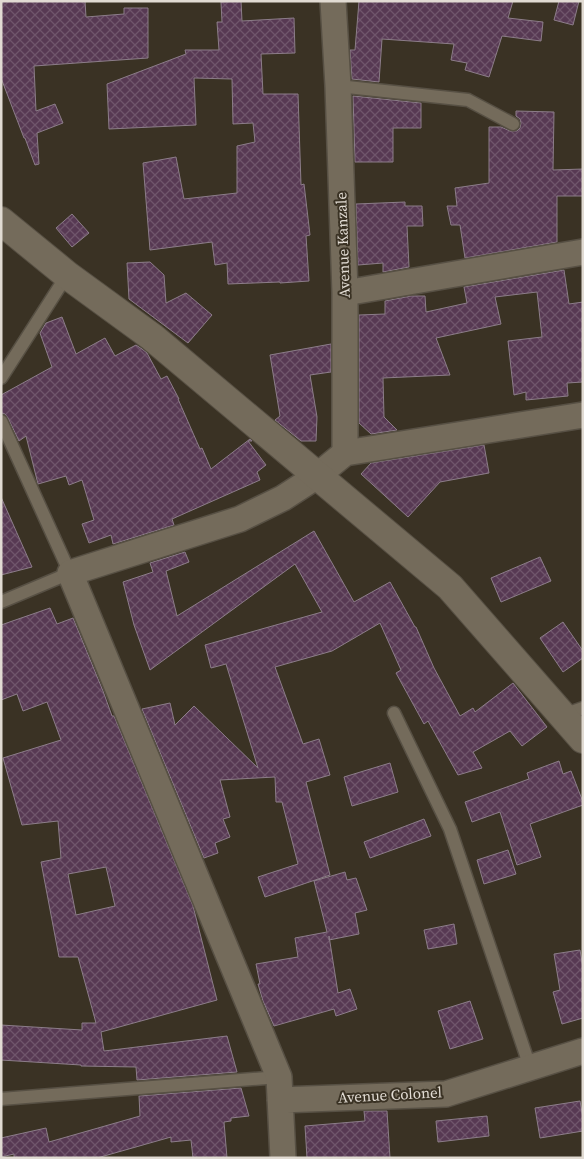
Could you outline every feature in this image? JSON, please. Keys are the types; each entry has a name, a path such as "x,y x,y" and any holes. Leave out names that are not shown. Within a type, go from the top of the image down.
{"street":[{"name":"Avenue Kanzale","path":"333,1 345,292 345,453"},
{"path":"1,221 67,275 152,337 450,587 573,712 583,739"},
{"path":"345,292 583,252"},
{"path":"283,1158 279,1089 70,572 240,520 283,498 317,476 345,453 583,414"},
{"name":"Avenue Colonel","path":"279,1089 446,1094 583,1051"}],"lane":[{"path":"338,86 468,100 513,124"},
{"path":"1,378 67,275"},
{"path":"1,421 70,572 1,602"},
{"path":"394,713 450,829 530,1068"},
{"path":"1,1099 279,1089"}],"building":[{"path":"1,1 85,1 86,17 124,14 124,8 148,8 148,58 34,66 36,111 55,104 63,123 37,133 39,164 35,165 1,78"},
{"path":"241,1 242,21 294,18 295,53 261,54 263,94 298,94 301,185 304,184 310,235 306,236 309,281 228,284 227,263 215,265 212,242 150,250 143,163 176,157 184,199 237,193 237,146 255,142 253,123 233,124 232,79 194,78 196,125 109,129 107,84 186,54 185,50 219,50 217,22 222,22 221,2"},
{"path":"359,1 513,1 508,18 543,22 541,41 502,36 489,77 465,70 467,63 451,60 454,44 382,39 379,82 352,79 350,50 355,50"},
{"path":"559,1 579,1 573,25 554,20"},
{"path":"353,96 421,103 421,128 393,128 393,162 355,162"},
{"path":"516,111 554,112 553,170 583,169 583,196 557,196 557,242 465,258 460,225 451,225 447,206 457,206 455,188 489,183 489,127 501,127 510,131 517,131 521,123 520,119 516,116"},
{"path":"405,202 405,206 422,206 423,226 407,226 409,267 383,272 383,263 358,265 356,204"},
{"path":"72,214 89,233 72,247 56,228"},
{"path":"150,262 164,275 166,303 186,293 212,315 188,343 129,299 127,263"},
{"path":"564,270 569,304 583,302 583,382 567,383 568,396 526,400 526,392 514,395 508,341 542,337 537,292 495,297 501,324 436,338 450,375 383,378 384,417 397,430 371,434 359,423 359,315 385,314 385,301 411,296 425,296 426,312 467,303 464,287"},
{"path":"62,317 76,354 105,338 115,356 136,345 147,353 161,379 167,376 211,469 250,439 252,441 248,441 266,465 257,472 260,480 172,519 174,525 113,544 111,535 89,543 82,524 94,520 82,480 69,485 66,476 38,484 26,436 19,441 8,418 5,414 1,413 1,395 52,367 40,333 46,323"},
{"path":"331,344 331,372 310,375 317,417 316,441 301,441 275,420 280,416 270,355"},
{"path":"484,445 489,473 440,482 408,517 361,474 371,463"},
{"path":"1,497 32,567 1,575"},
{"path":"314,531 354,602 390,582 416,627 434,668 460,716 473,708 475,712 513,683 547,727 522,746 510,731 473,752 482,768 458,775 428,721 424,724 396,673 401,670 380,623 332,651 275,667 303,744 319,739 330,775 306,782 330,875 265,897 258,877 298,864 282,802 276,802 275,777 220,780 230,817 223,819 230,837 215,843 218,853 204,858 142,709 170,703 175,725 194,706 258,768 226,664 211,668 205,645 322,612 295,564 150,670 134,625 123,582 153,572 150,563 185,552 189,562 166,571 177,616"},
{"path":"540,557 551,581 501,602 491,578"},
{"path":"50,608 57,624 73,618 112,716 114,716 193,906 217,1000 101,1032 104,1051 227,1036 237,1072 137,1080 136,1067 81,1066 1,1060 1,1025 82,1030 82,1023 96,1023 78,957 59,957 41,862 61,858 58,821 22,825 3,758 61,740 47,702 23,711 17,694 1,700 1,625","holes":["106,867 115,906 76,915 68,874"]},
{"path":"563,622 583,651 583,658 563,672 540,638"},
{"path":"559,761 563,774 571,771 583,805 530,824 541,857 517,865 500,812 472,822 465,802 529,779 527,773"},
{"path":"390,763 398,792 352,806 344,777"},
{"path":"424,819 431,836 370,858 364,842"},
{"path":"508,850 516,874 484,884 477,860"},
{"path":"345,872 347,880 356,878 367,910 355,913 359,934 330,940 338,993 350,989 357,1009 336,1016 334,1009 274,1026 258,984 260,984 256,964 298,957 295,938 327,932 314,881"},
{"path":"454,924 457,944 428,949 424,930"},
{"path":"580,950 583,968 583,1018 562,1024 553,992 560,990 554,954"},
{"path":"470,1001 483,1039 450,1049 438,1011"},
{"path":"241,1088 249,1116 231,1118 231,1121 224,1122 227,1158 193,1158 191,1140 171,1142 171,1137 97,1158 14,1158 14,1154 1,1157 1,1138 46,1128 49,1142 140,1116 139,1096"},
{"path":"580,1101 583,1131 540,1138 535,1108"},
{"path":"364,1111 387,1111 390,1158 307,1158 305,1126 365,1121"},
{"path":"487,1116 489,1136 438,1142 436,1121"}]}
